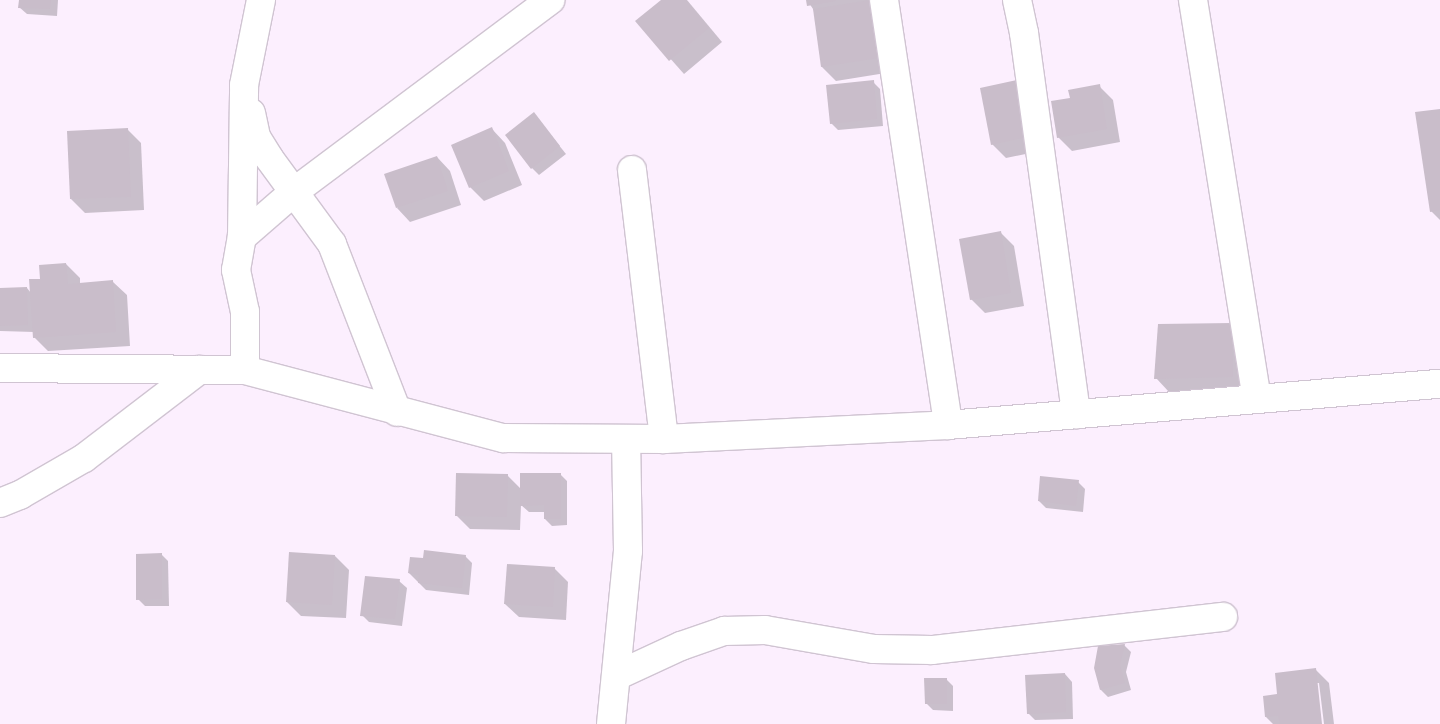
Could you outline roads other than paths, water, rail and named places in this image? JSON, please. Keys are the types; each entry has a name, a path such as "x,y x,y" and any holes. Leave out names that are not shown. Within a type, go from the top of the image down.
{"street":[{"path":"245,370 245,312 236,270 242,237 244,85 261,0"},
{"path":"242,237 295,191 550,0"},
{"path":"884,0 948,425"},
{"path":"1017,0 1024,33 1076,414"},
{"path":"1193,0 1257,398"},
{"path":"244,85 256,137 332,244 397,412"},
{"path":"632,170 664,438"},
{"path":"0,368 245,370 397,412 503,438 664,438 948,425 1440,384"},
{"path":"0,503 20,495 84,458 199,370"},
{"path":"611,724 628,552 626,439"},
{"path":"616,676 680,646 724,631 765,630 874,648 932,650 1223,617"}]}
